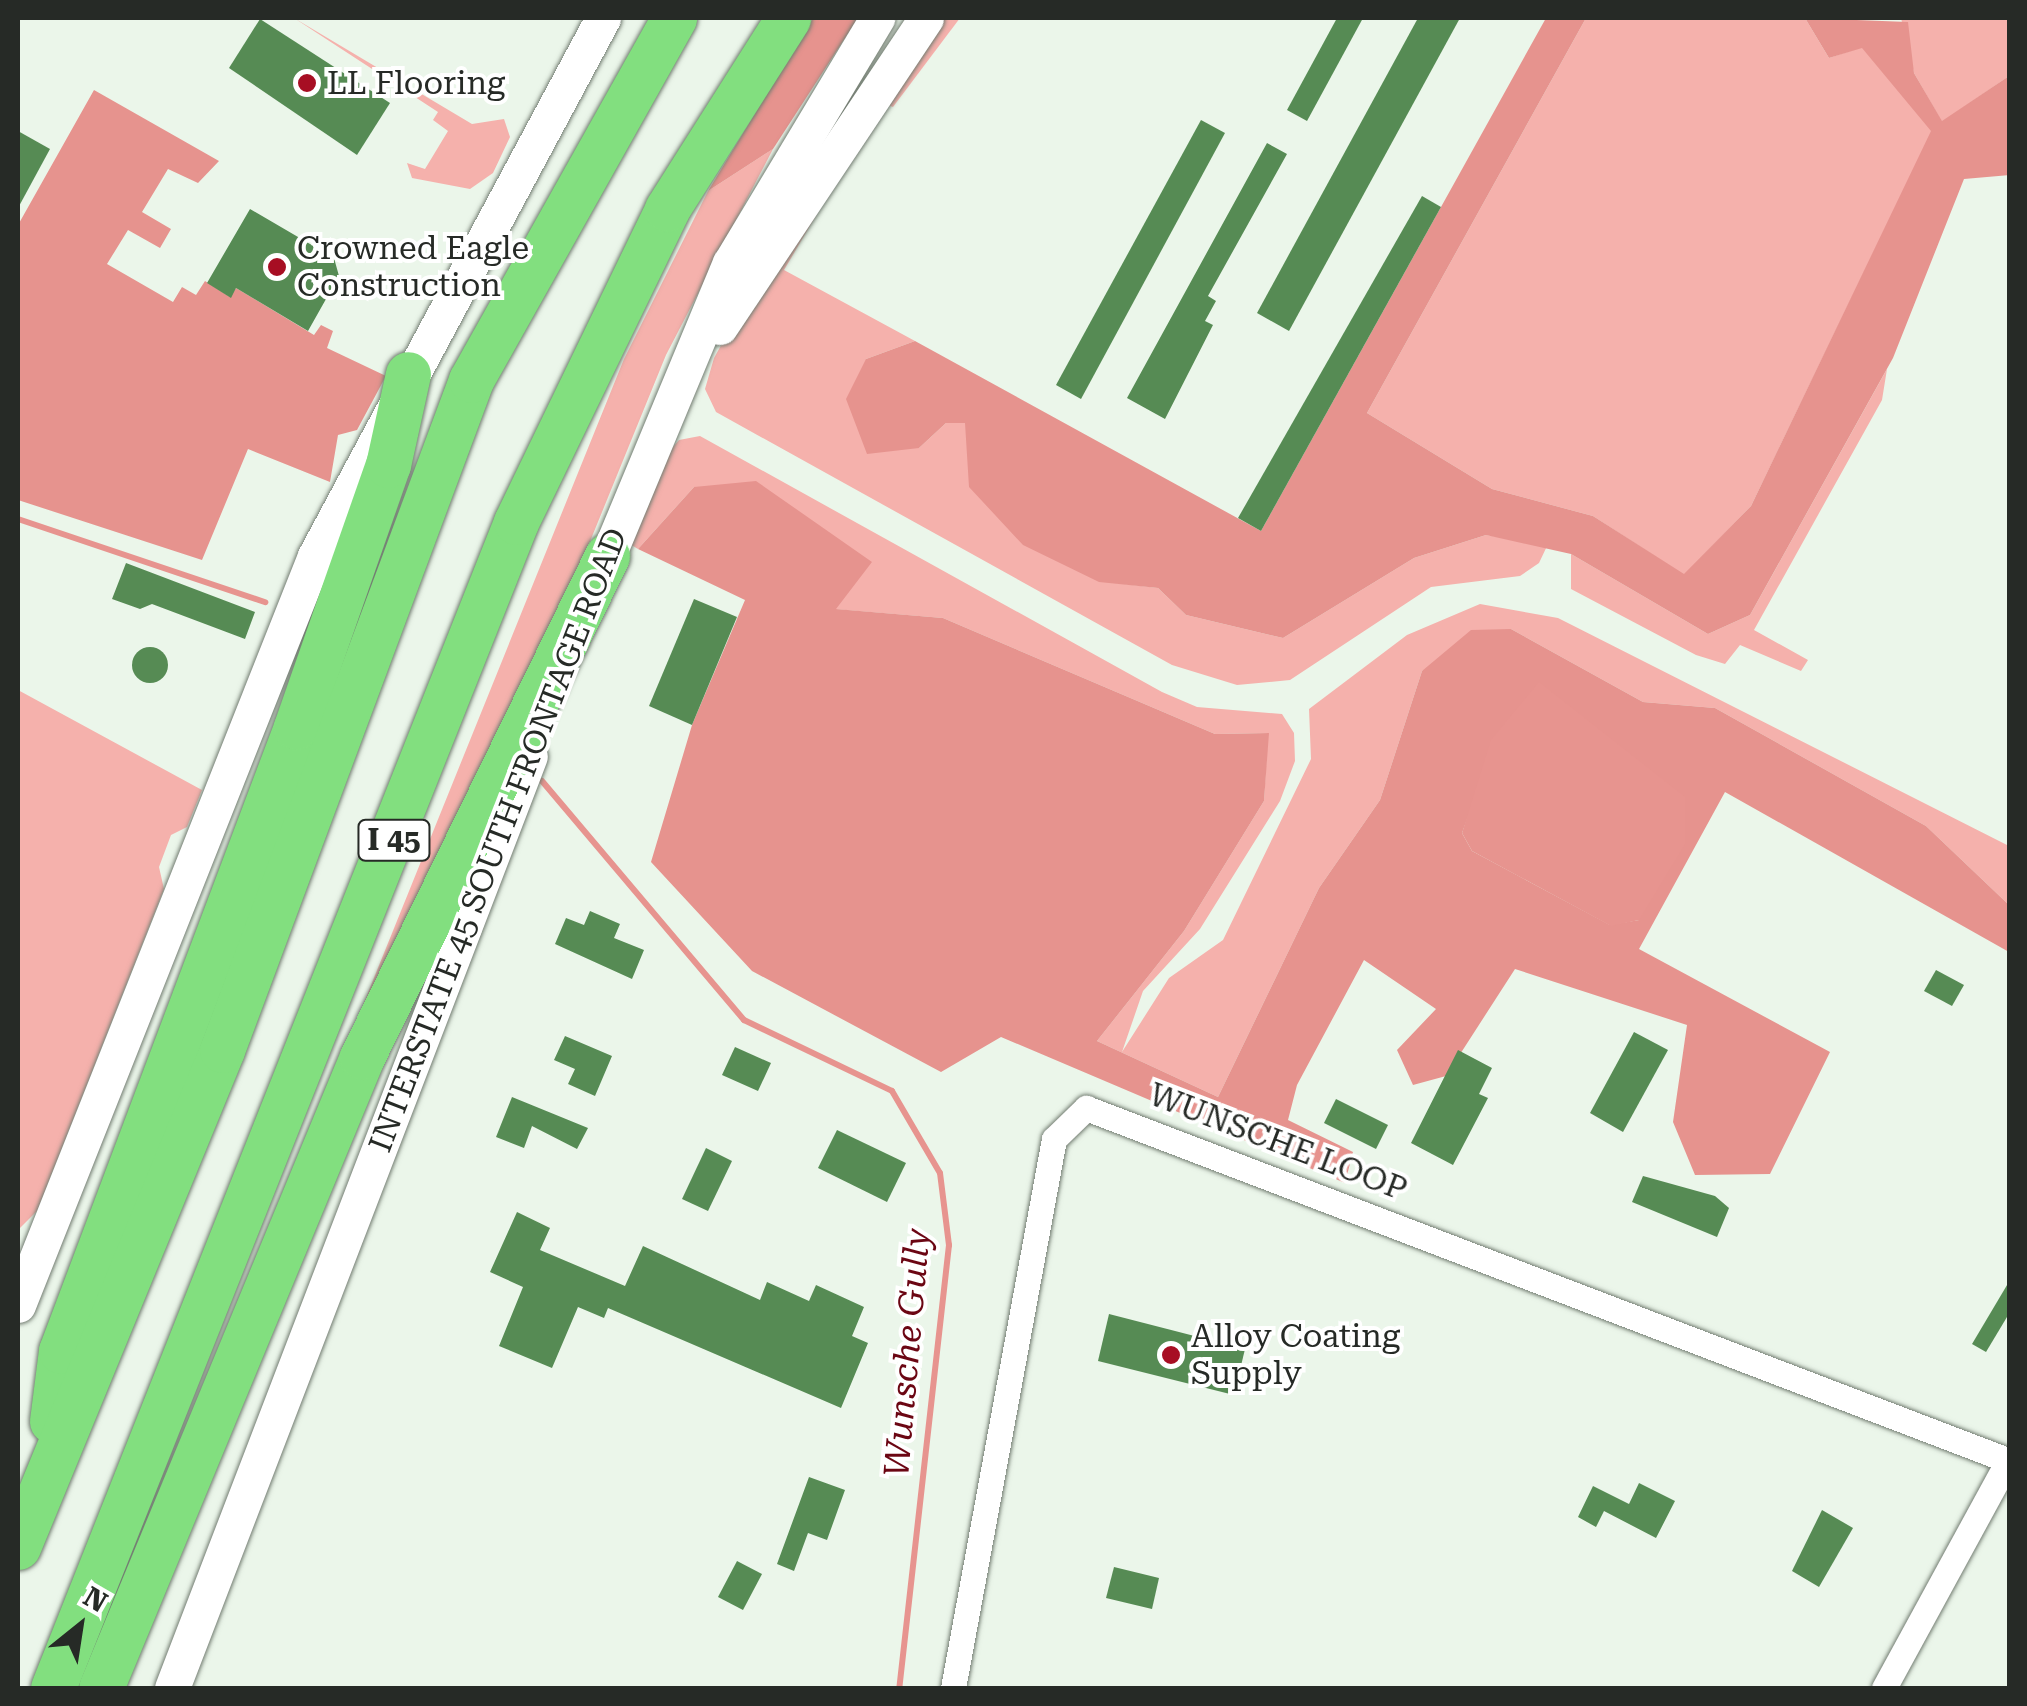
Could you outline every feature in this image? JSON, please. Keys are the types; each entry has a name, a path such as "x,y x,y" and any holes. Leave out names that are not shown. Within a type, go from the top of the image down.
{"highway":[{"name":"I 45","path":"18,1547 222,1050 471,380 674,18"},
{"name":"I 45","path":"52,1688 516,522 668,209 788,18"},
{"path":"44,1481 61,1351 296,728 388,465 408,374"},
{"path":"101,1688 362,1057 607,556"}],"main road":[{"path":"18,1306 314,556 408,374 603,18"},
{"name":"INTERSTATE 45 SOUTH FRONTAGE ROAD","path":"172,1688 607,556 730,262 877,18"},
{"path":"671,404 926,18"}],"street":[{"name":"WUNSCHE LOOP","path":"953,1688 1054,1139 1086,1108 2009,1461"},
{"path":"1884,1688 2009,1461"}],"shaded area":[{"path":"294,18 472,124 504,119 510,137 493,173 470,189 412,178 407,163 425,169 448,131 433,120 438,112"},
{"path":"813,18 858,18 773,149 708,191"},
{"path":"934,18 960,18 893,107 885,104"},
{"path":"1546,18 1586,18 1367,413 1492,489 1593,516 1684,574 1751,506 1931,131 1862,48 1829,58 1805,18 1908,22 1914,73 1942,121 2009,76 2010,175 1964,179 1893,358 1750,615 1708,634 1571,554 1486,535 1414,558 1283,638 1186,615 1158,588 1099,582 1023,545 969,487 965,423 946,423 919,448 867,454 846,399 866,359 915,341 1261,531"},
{"path":"1586,18 1805,18 1829,58 1862,47 1932,131 1751,506 1684,575 1593,516 1492,489 1367,413"},
{"path":"1901,18 2009,18 2009,76 1942,122 1914,73"},
{"path":"94,90 219,161 198,183 168,169 142,212 171,229 160,248 128,230 107,264 173,302 182,287 196,295 205,281 230,297 236,288 314,335 321,325 333,331 327,348 386,376 357,430 338,435 330,482 248,449 202,560 18,500 18,225"},
{"path":"773,149 666,355 538,669 262,1255 624,359 708,191"},
{"path":"810,212 817,214 784,270 915,341 866,359 919,448 946,423 966,423 1099,581 1158,588 1186,615 1283,638 1414,558 1486,535 1548,544 1539,563 1520,576 1431,587 1290,680 1237,685 1172,665 716,412 705,389 714,358 768,261"},
{"path":"1887,369 1882,400 1754,630 1808,660 1801,671 1740,645 1725,664 1696,655 1571,589 1571,554 1708,634 1750,615"},
{"path":"700,436 1162,692 1197,707 1282,714 1294,733 1295,761 1280,801 1200,929 1143,991 1122,1052 1169,978 1223,940 1311,759 1309,709 1407,635 1480,604 1558,618 2009,846 2009,905 1926,826 1715,708 1643,702 1511,629 1422,671 1380,800 1319,888 1218,1097 1097,1041 1184,931 1264,801 1268,733 1215,734 943,618 834,609 694,487 638,549 628,543 666,455 679,440"},
{"path":"756,481 872,562 836,609 943,618 1215,734 1269,733 1264,801 1184,931 1097,1041 1218,1097 1319,888 1380,800 1422,671 1471,630 1511,629 1643,702 1715,708 1926,826 2009,905 2009,952 1725,792 1639,949 1830,1052 1770,1174 1695,1175 1673,1122 1687,1025 1515,969 1446,1076 1413,1085 1397,1050 1436,1009 1364,960 1297,1085 1288,1120 1353,1152 1345,1183 1001,1037 941,1072 752,971 651,862 692,725 745,600 638,549 694,487","holes":["1470,811 1639,920 1610,925 1472,851 1462,833"]},
{"path":"1539,682 1685,797 1685,844 1639,920 1611,926 1472,851 1462,833 1491,740"},
{"path":"18,690 202,790 187,827 171,835 159,867 164,889 37,1211 18,1230"}],"building":[{"path":"1337,18 1363,18 1307,121 1287,110"},
{"path":"1418,18 1460,18 1289,331 1257,313"},
{"name":"LL Flooring","path":"260,19 390,103 357,155 229,68"},
{"path":"1201,120 1225,133 1081,399 1056,385"},
{"path":"18,131 50,149 18,208"},
{"path":"1267,143 1287,154 1208,296 1216,301 1205,321 1213,325 1165,419 1127,398"},
{"path":"1422,196 1441,207 1261,531 1238,518"},
{"name":"Crowned Eagle Construction","path":"250,209 334,258 339,276 308,331 236,288 231,298 207,283"},
{"path":"126,563 255,612 245,639 152,604 140,609 112,599"},
{"path":"694,599 737,617 692,725 649,706"},
{"path":"150,647 163,652 168,665 163,678 150,683 137,678 132,665 137,652"},
{"path":"590,911 620,924 614,938 644,950 632,979 555,944 566,918 584,925"},
{"path":"1936,970 1964,985 1952,1006 1924,991"},
{"path":"1634,1032 1668,1050 1623,1132 1590,1113"},
{"path":"565,1036 612,1056 595,1096 568,1084 575,1069 554,1060"},
{"path":"735,1047 771,1063 758,1091 722,1075"},
{"path":"1458,1050 1492,1068 1479,1094 1488,1098 1453,1165 1411,1143"},
{"path":"512,1097 588,1128 577,1149 532,1126 524,1148 496,1137"},
{"path":"1336,1099 1388,1125 1376,1149 1324,1123"},
{"path":"837,1130 906,1163 887,1202 818,1168"},
{"path":"706,1148 732,1161 708,1211 682,1199"},
{"path":"1643,1176 1715,1196 1729,1208 1717,1237 1632,1202"},
{"path":"517,1212 550,1228 540,1250 625,1286 643,1246 760,1300 767,1282 809,1301 816,1285 864,1307 852,1336 868,1343 841,1408 608,1308 604,1318 578,1307 552,1368 499,1346 523,1287 490,1272"},
{"path":"2010,1280 2010,1312 1986,1352 1972,1344"},
{"name":"Alloy Coating Supply","path":"1109,1314 1245,1349 1234,1395 1098,1361"},
{"path":"809,1477 845,1490 827,1540 808,1533 794,1571 777,1564"},
{"path":"1639,1483 1675,1501 1656,1538 1604,1511 1596,1527 1578,1517 1593,1486 1629,1504"},
{"path":"1822,1510 1853,1528 1819,1587 1792,1571"},
{"path":"737,1561 762,1574 743,1610 718,1597"},
{"path":"1114,1567 1159,1578 1152,1609 1106,1598"}],"waterway":[{"name":"Wunsche Gully","path":"18,519 265,602"},
{"name":"Wunsche Gully","path":"542,781 744,1020 892,1091 940,1173 949,1245 899,1688"}],"place":[{"name":"LL Flooring","path":"307,83"},
{"name":"Crowned Eagle Construction","path":"277,267"},
{"name":"Alloy Coating Supply","path":"1171,1355"}]}
